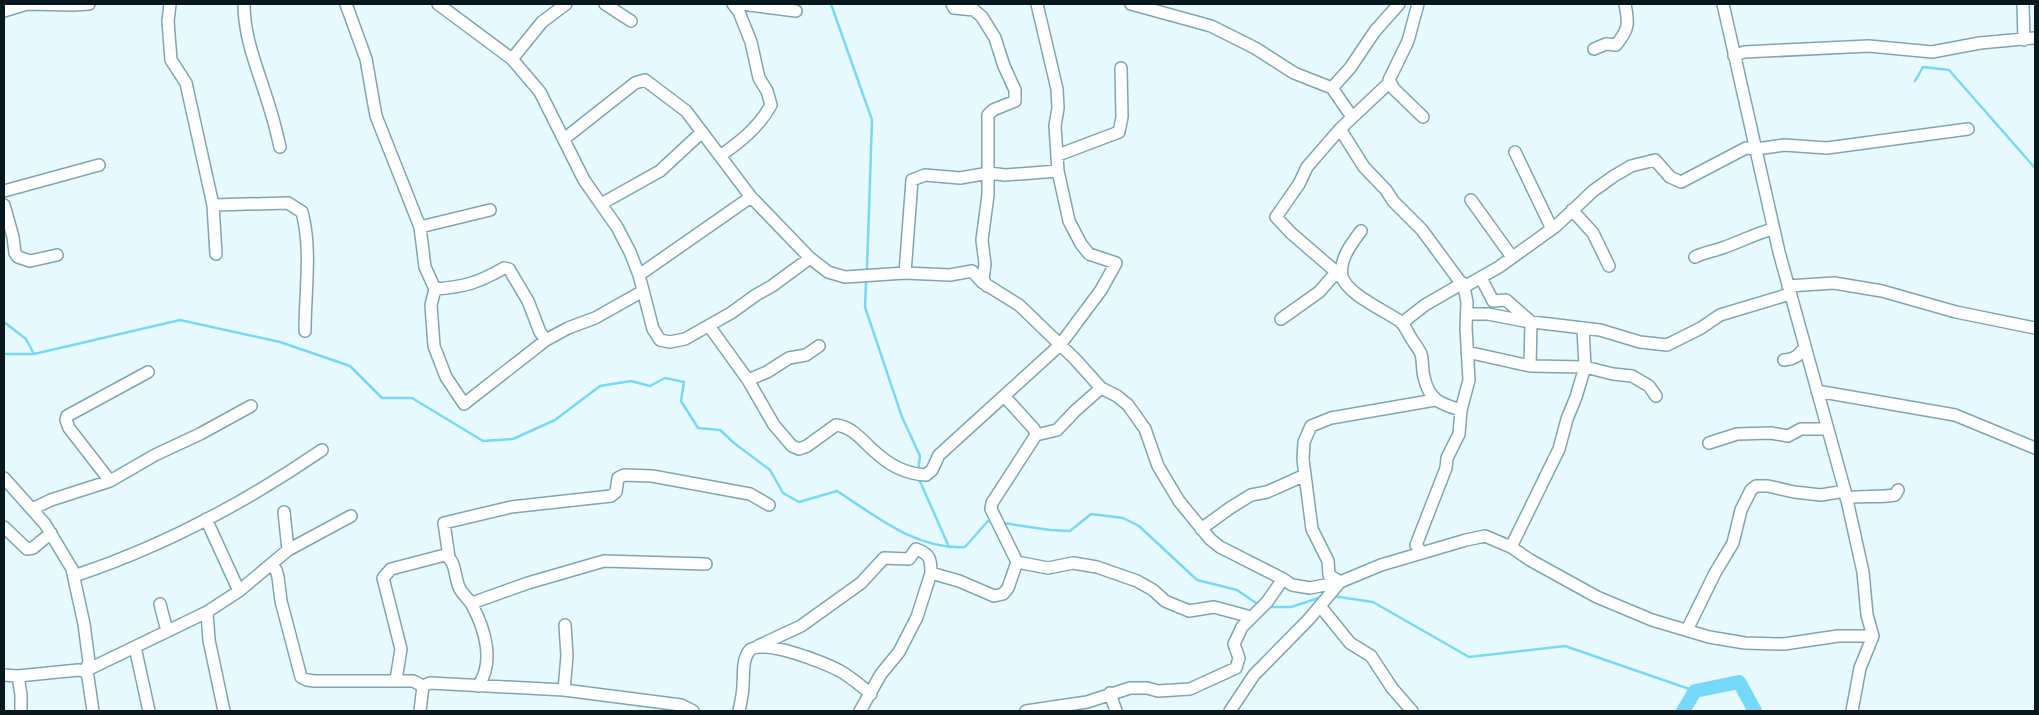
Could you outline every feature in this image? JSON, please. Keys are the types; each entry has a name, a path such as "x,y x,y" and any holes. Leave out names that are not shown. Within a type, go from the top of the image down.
{"street":[{"path":"4,11 27,4 90,4"},
{"path":"170,4 168,21 171,60 186,83 212,205 216,254"},
{"path":"244,4 247,33 253,61 271,110 280,147"},
{"path":"346,4 366,59 376,116 420,227 425,267 435,289 431,305 434,346 446,377 464,404 546,340 568,328 595,318 643,291"},
{"path":"438,4 512,59 540,92 584,180 621,236 639,275 653,329 660,340 670,342 685,339 709,326 772,286 810,258"},
{"path":"512,59 542,22 566,4"},
{"path":"605,4 631,21"},
{"path":"720,156 753,130 765,116 771,105 767,91 759,78 751,42 739,12 733,4"},
{"path":"742,4 796,12"},
{"path":"952,4 954,8 974,10 982,17 995,38 1015,90 1015,100 993,110 988,115 988,195 982,240 985,264 983,279 987,286"},
{"path":"709,326 748,380 774,425 792,446 799,449 807,446 836,425 844,426 853,430 880,457 904,472 926,475 932,470 939,455 1060,345 1101,290 1116,263 1089,254 1081,244 1069,220 1065,194 1058,171 1055,126 1058,108 1057,88 1037,4"},
{"path":"1131,4 1211,26 1255,48 1294,73 1332,88 1352,116"},
{"path":"1332,88 1350,68 1375,31 1399,4"},
{"path":"1418,4 1408,41 1390,75 1390,82 1394,89 1423,117"},
{"path":"1594,48 1606,44 1616,45 1624,36 1629,23 1625,4"},
{"path":"1722,4 1789,290 1846,494 1863,572 1867,615 1872,636 1860,668 1852,711"},
{"path":"1734,56 1744,52 1869,46 1932,52 1980,43 2029,39 2023,4"},
{"path":"1058,155 1119,132 1122,117 1121,68"},
{"path":"564,139 635,83 645,80 686,111 752,197 810,258 828,272 845,277 905,273 950,275 972,271 987,286 1019,305 1076,359 1101,388 1123,400 1139,418 1145,429 1158,466 1179,501 1220,547 1292,585 1310,588 1340,582 1381,564 1485,536 1510,547 1597,597 1652,620 1709,637 1745,643 1784,644 1838,636 1872,636"},
{"path":"1390,82 1352,116 1307,167 1300,184 1276,217 1369,304 1376,306 1402,323 1421,353 1424,377 1428,389 1435,400 1461,410"},
{"path":"1340,129 1364,167 1386,190 1393,201 1422,230 1440,257 1464,285 1470,380 1461,410 1459,434 1447,458 1446,468 1416,545 1422,553"},
{"path":"1402,323 1417,314 1425,305 1481,278 1512,257 1552,229 1593,191 1631,166 1654,160 1670,177 1681,182 1746,148 1756,149 1784,145 1827,148 1968,129"},
{"path":"601,204 660,171 702,132"},
{"path":"1515,152 1552,229"},
{"path":"4,191 99,165"},
{"path":"905,273 912,180 924,175 960,178 989,173 1005,175 1058,171"},
{"path":"639,275 752,197"},
{"path":"1472,200 1512,257"},
{"path":"212,205 288,203 302,212 306,227 307,251 304,330"},
{"path":"4,205 13,237 15,253 18,257 30,261 57,255"},
{"path":"420,227 490,210"},
{"path":"1572,210 1593,233 1608,266"},
{"path":"1695,257 1774,228"},
{"path":"1342,278 1342,269 1348,249 1361,231"},
{"path":"435,289 462,287 486,278 504,268 509,269 528,301 540,332 546,340"},
{"path":"1280,319 1319,292 1334,274 1342,278"},
{"path":"1481,278 1493,301 1506,300 1531,322 1530,366"},
{"path":"1467,314 1488,314 1531,322 1600,330 1640,342 1667,345 1701,328 1720,315 1789,290 1834,284 1882,290 1956,312 2035,328"},
{"path":"1510,547 1559,449 1585,367 1583,328"},
{"path":"748,380 767,372 789,358 806,355 819,346"},
{"path":"1784,360 1798,357 1805,347"},
{"path":"1467,352 1530,366 1585,367 1613,374 1632,376 1649,386 1656,396"},
{"path":"110,481 69,428 66,420 67,416 148,372"},
{"path":"931,573 958,581 994,596 1003,594 1008,588 1017,562 991,510 992,502 1036,435 1057,430 1101,388"},
{"path":"1817,391 1955,415 2035,448"},
{"path":"1004,396 1007,402 1034,428 1036,435"},
{"path":"1340,582 1329,575 1328,561 1312,530 1303,459 1304,442 1311,426 1317,422 1435,400"},
{"path":"32,509 51,500 110,481 155,455 200,434 251,406"},
{"path":"1709,443 1737,434 1771,433 1788,436 1801,428 1828,429"},
{"path":"74,576 158,545 278,480 322,450"},
{"path":"478,686 484,677 486,638 472,603 460,589 452,561 449,557 444,523 511,507 611,496 616,492 618,478 624,474 652,476 750,494 770,505"},
{"path":"1202,529 1230,508 1251,496 1267,492 1304,475"},
{"path":"4,478 52,534 74,576 84,624 88,662 85,671 88,677 93,711"},
{"path":"1687,630 1733,543 1741,510 1751,490 1756,486 1768,486 1794,492 1821,495 1846,494 1886,497 1895,495 1898,490"},
{"path":"284,512 288,550"},
{"path":"4,676 85,671 207,612 239,591 288,550 351,516"},
{"path":"206,519 239,591"},
{"path":"4,527 27,549 33,548 52,534"},
{"path":"739,711 744,684 743,668 750,650 801,626 861,583 884,558 909,559 916,549 927,553 931,560 931,573 916,617 900,652 881,674 860,711"},
{"path":"396,680 401,649 383,578 391,570 444,555 449,557"},
{"path":"472,603 528,583 604,560 706,564"},
{"path":"1017,562 1048,568 1073,563 1097,567 1138,581 1153,590 1164,601 1189,610 1214,607 1251,617"},
{"path":"270,564 276,570 278,577 281,601 301,677 314,681 396,680 413,681 422,686 430,683 564,690 681,705 693,711"},
{"path":"1026,711 1087,702 1130,688 1148,688 1158,692 1190,689 1236,668 1239,658 1234,644 1242,627 1267,602 1283,579"},
{"path":"1230,711 1254,675 1320,606 1340,582"},
{"path":"160,604 166,632"},
{"path":"1320,606 1350,643 1371,656 1392,688 1412,711"},
{"path":"207,612 209,640 224,711"},
{"path":"564,690 567,656 565,625"},
{"path":"758,646 771,647 818,659 841,672 871,694"},
{"path":"135,647 149,711"},
{"path":"18,676 21,711"},
{"path":"420,711 422,686"},
{"path":"1110,693 1116,711"}],"waterway":[{"path":"831,4 872,120 867,269"},
{"path":"1915,81 1923,67 1949,70 2035,168"},
{"path":"866,283 865,307 902,417 920,456 918,471"},
{"path":"4,354 34,354 180,320 280,342 350,366 382,398 412,398 483,441 513,439 555,420 600,386 631,381 650,386 665,378 684,382 681,401 698,428 720,430 770,470 783,493 799,502 837,491 897,530 930,543 947,546 965,547 988,521 992,522"},
{"path":"4,322 26,339 34,354"},
{"path":"919,479 949,547"},
{"path":"1003,523 1070,531 1091,514 1123,518 1139,526 1197,580 1237,590 1259,605"},
{"path":"1332,596 1373,602 1469,657 1565,646 1695,691"},
{"path":"1267,607 1291,607 1322,597"},
{"path":"1683,711 1695,691 1739,682 1755,711"}]}
